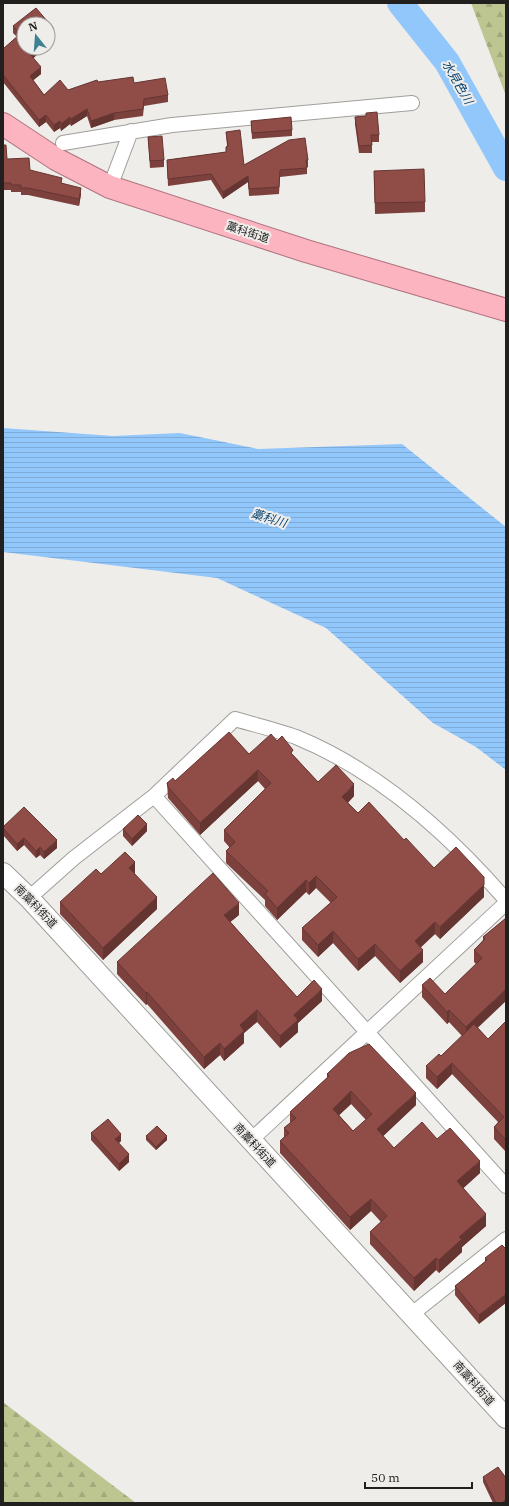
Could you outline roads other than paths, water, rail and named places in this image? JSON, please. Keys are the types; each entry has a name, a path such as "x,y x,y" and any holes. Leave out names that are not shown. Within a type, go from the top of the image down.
{"highway":[{"name":"藁科街道","path":"3,124 56,159 110,187 306,251 506,310"}],"main road":[{"name":"南藁科街道","path":"3,873 30,898 506,1418"}],"street":[{"path":"63,143 172,125 412,103"},
{"path":"110,187 131,131"},
{"path":"30,898 74,858 154,796 235,719 295,737 322,750 395,792 424,816 506,901 251,1140"},
{"path":"154,796 506,1186"},
{"path":"412,1314 506,1239"}],"water":[{"name":"藁科川","path":"3,428 113,436 180,433 258,449 402,444 506,527 506,770 476,747 433,723 326,628 217,578 3,552"}],"waterway":[{"name":"水見色川","path":"400,3 447,62 506,168"}]}
